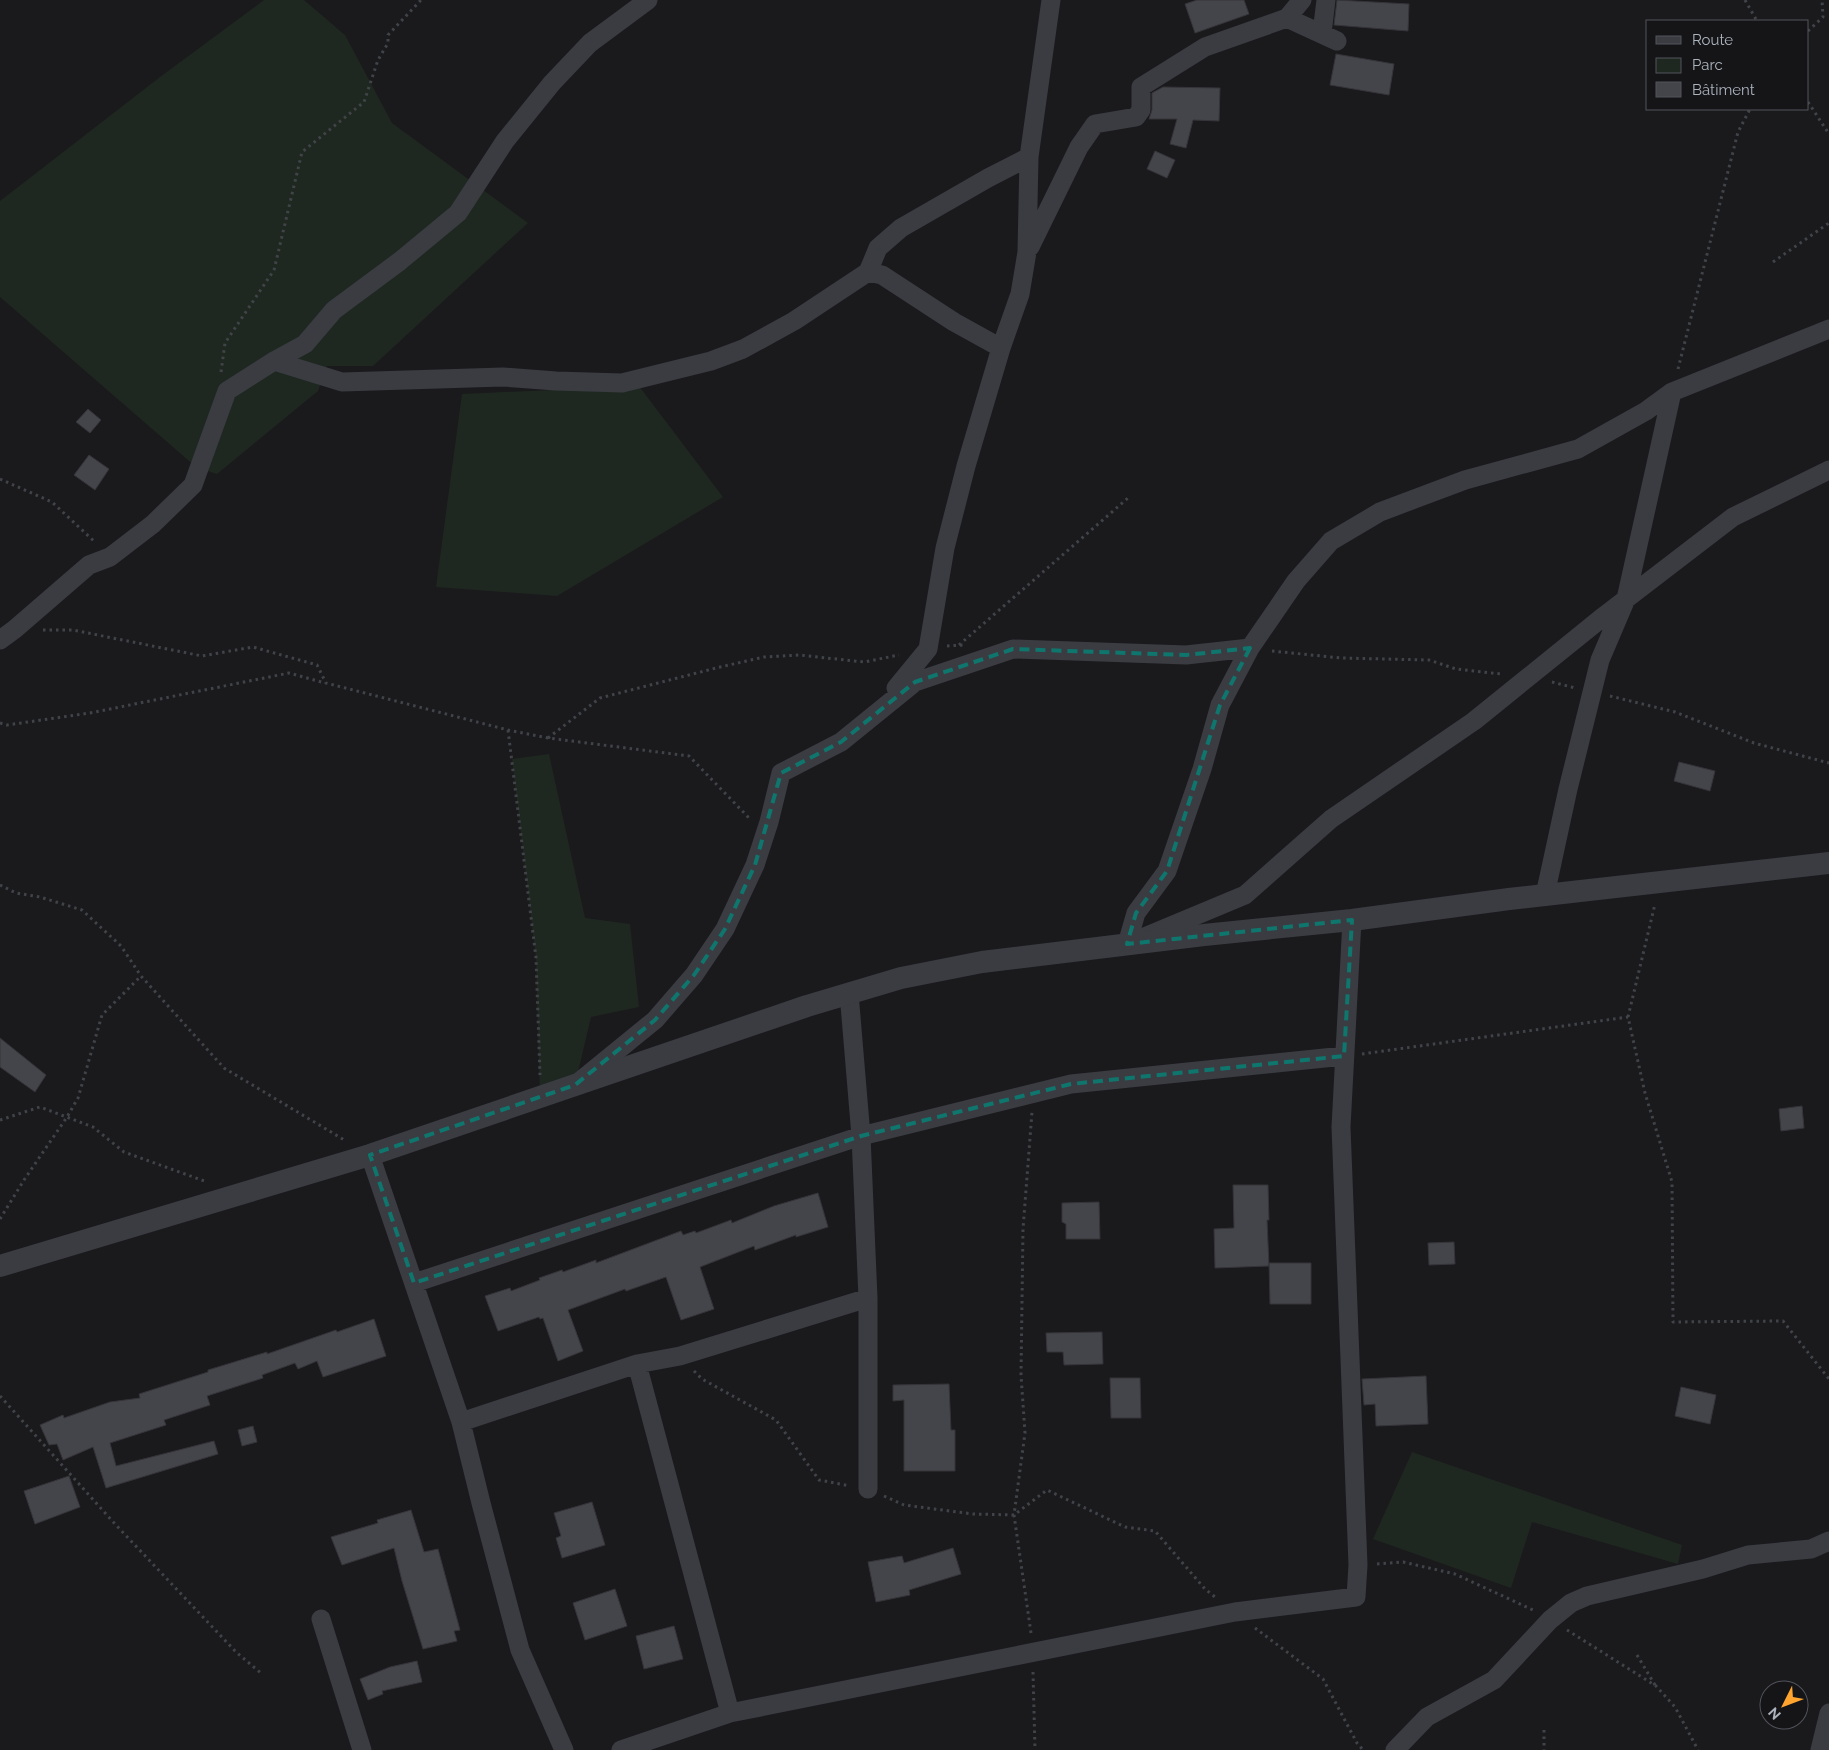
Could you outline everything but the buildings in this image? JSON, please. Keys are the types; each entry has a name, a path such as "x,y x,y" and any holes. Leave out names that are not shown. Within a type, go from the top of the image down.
{"street":[{"path":"0,640 16,629 89,565 110,557 153,524 193,485 227,391 274,361 306,344 334,310 400,261 458,213 505,141 552,83 590,43 648,0"},
{"path":"871,718 928,649 945,548 966,466 1001,348 1020,294 1027,252 1029,157 1051,0"},
{"path":"1027,252 1079,147 1095,124 1136,117 1141,110 1141,87 1206,47 1290,7 1330,37 1326,0"},
{"path":"274,361 342,382 503,377 622,383 711,361 743,349 794,321 868,272 878,248 901,228 988,178 1029,157"},
{"path":"868,272 882,275 954,322 1001,348"},
{"path":"1127,944 1136,914 1167,871 1202,769 1220,705 1250,648 1296,581 1331,541 1380,512 1456,483 1578,449 1646,410 1672,392 1829,328"},
{"path":"1545,895 1568,789 1600,660 1626,599 1672,392"},
{"path":"1127,944 1245,895 1331,819 1474,721 1626,599 1733,517 1829,470"},
{"path":"575,1085 655,1020 694,975 725,929 755,864 770,822 781,773 841,742 915,682 1013,649 1186,655 1250,648"},
{"path":"0,1266 370,1155 540,1096 901,978 982,962 1127,944 1352,920 1545,895 1829,863"},
{"path":"621,1750 730,1713 1235,1612 1356,1598 1358,1565 1342,1127 1352,920"},
{"path":"849,994 861,1136 868,1298 868,1489"},
{"path":"414,1283 861,1136 1071,1084 1344,1056"},
{"path":"370,1155 461,1422 480,1503 520,1650 564,1750"},
{"path":"461,1422 637,1364 680,1356 868,1298"},
{"path":"637,1364 730,1713"},
{"path":"1395,1750 1427,1717 1494,1680 1550,1620 1571,1603 1587,1596 1704,1569 1748,1555 1811,1549 1829,1541"},
{"path":"321,1619 362,1750"},
{"path":"1820,1750 1829,1713"}],"path":[{"path":"220,382 226,343 274,270 302,152 364,102 378,60 388,43 388,35 421,0"},
{"path":"1745,0 1756,20"},
{"path":"1809,30 1823,17 1822,0"},
{"path":"1809,104 1829,134"},
{"path":"1672,392 1738,132 1749,110"},
{"path":"1773,262 1829,223"},
{"path":"0,479 52,502 110,557"},
{"path":"958,645 1128,498"},
{"path":"16,629 73,630 202,656 253,646 317,666 326,683"},
{"path":"548,738 600,698 764,657 799,655 864,662 928,649 968,645"},
{"path":"0,723 7,725 90,713 289,673 508,730 548,738 689,756 753,821"},
{"path":"508,730 536,958 540,1096"},
{"path":"1660,882 1628,1018 1645,1093 1672,1182 1674,1322 1783,1322 1829,1379"},
{"path":"0,885 16,893 82,910 121,946 141,976 224,1068 370,1155"},
{"path":"0,1219 78,1098 102,1015 141,976"},
{"path":"1344,1056 1628,1018"},
{"path":"1034,1094 1023,1229 1021,1375 1026,1433 1014,1514 1033,1652 1035,1750"},
{"path":"0,1120 40,1107 93,1127 124,1152 208,1182"},
{"path":"680,1356 702,1379 776,1420 819,1480 868,1489 904,1504 973,1514 1014,1514 1047,1490 1125,1527 1155,1531 1205,1589 1323,1679 1357,1743 1363,1750"},
{"path":"0,1396 115,1524 236,1652 262,1674"},
{"path":"1637,1655 1656,1686"},
{"path":"1544,1730 1544,1750"}],"highlighted area":[{"path":"1250,648 1220,705 1167,871 1136,913 1127,944 1352,920 1344,1056 1071,1084 861,1136 414,1283 370,1155 575,1085 655,1020 694,975 725,929 755,865 781,773 841,742 915,682 1013,649 1186,655"}],"green space":[{"path":"264,0 304,0 345,35 392,123 528,223 373,366 327,366 318,391 217,474 196,467 0,297 0,201 160,77"},
{"path":"639,386 723,497 557,596 436,587 462,394"},
{"path":"549,754 585,918 630,924 639,1007 591,1017 575,1085 540,1096 536,958 512,759"},
{"path":"1412,1452 1682,1545 1678,1564 1532,1522 1511,1588 1373,1539"}]}
